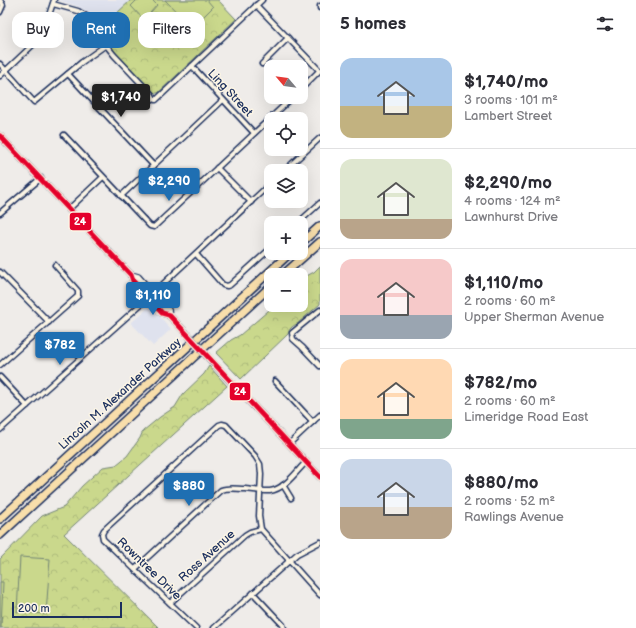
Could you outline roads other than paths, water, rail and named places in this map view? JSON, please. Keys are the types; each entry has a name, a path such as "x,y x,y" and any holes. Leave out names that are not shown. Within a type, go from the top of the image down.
{"highway":[{"path":"308,237 320,226"},
{"path":"291,268 320,242"},
{"name":"Lincoln M. Alexander Parkway","path":"0,519 8,510 282,260"},
{"name":"Lincoln M. Alexander Parkway","path":"0,535 264,292"},
{"path":"0,540 34,508 40,498"},
{"path":"0,514 8,510"}],"main road":[{"path":"0,136 131,275 133,281 162,313 169,315"},
{"path":"131,275 138,277 154,294 168,310 169,315 320,477"}],"street":[{"path":"0,0 3,5 0,12"},
{"path":"109,48 156,100 262,0"},
{"path":"0,76 37,41 45,27 54,2 80,12"},
{"path":"256,5 317,67 319,71 308,82"},
{"path":"262,64 288,38"},
{"path":"0,64 34,102 82,62 102,48"},
{"name":"Ling Street","path":"192,66 254,133"},
{"path":"68,74 154,166"},
{"path":"121,196 223,100"},
{"path":"64,135 150,226 154,227 285,104"},
{"path":"292,164 320,138"},
{"path":"218,168 251,202"},
{"path":"69,209 103,177"},
{"path":"1,211 40,178"},
{"path":"0,430 154,294 264,190"},
{"path":"306,216 320,203"},
{"path":"196,254 223,285 227,286 264,254"},
{"path":"0,365 76,298 78,291 55,265"},
{"path":"0,272 49,322"},
{"path":"320,310 292,333 293,339 320,366"},
{"path":"0,377 27,406"},
{"path":"275,381 313,422"},
{"path":"289,444 320,414"},
{"name":"Rowntree Drive","path":"196,628 103,540 102,532 220,425 226,425 255,456 260,464 261,490 259,516 261,529"},
{"path":"135,569 221,490 229,488 272,490 283,485 306,462"},
{"path":"283,485 291,498"},
{"path":"261,529 320,595"},
{"name":"Ross Avenue","path":"170,603 245,535 261,529"},
{"path":"214,628 300,551 320,542"},
{"path":"253,593 283,625 284,628"}]}
